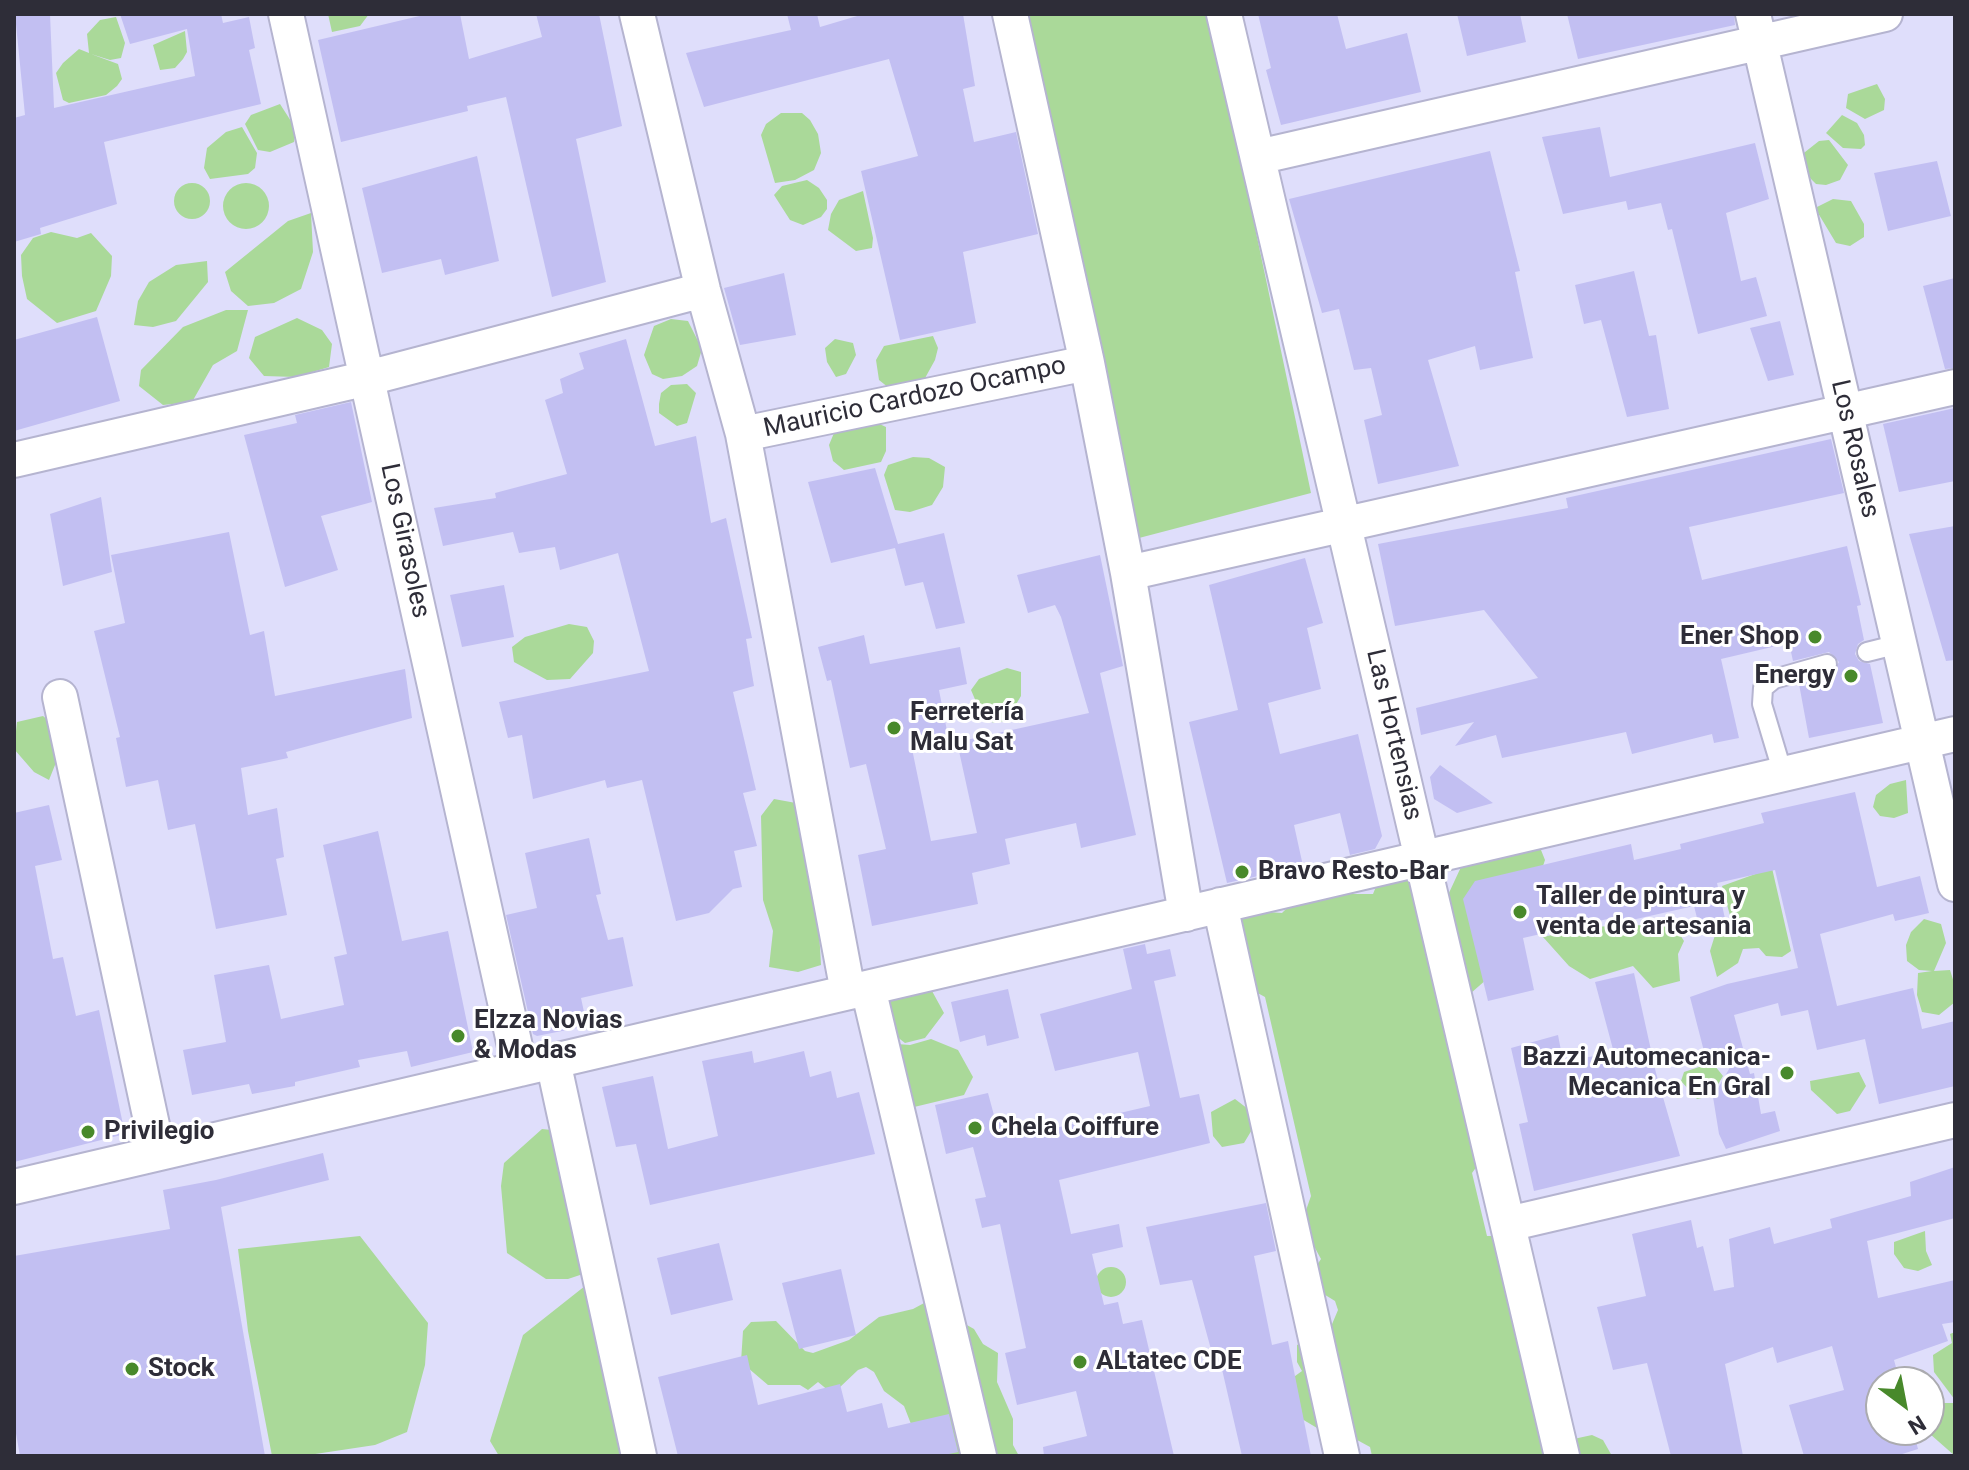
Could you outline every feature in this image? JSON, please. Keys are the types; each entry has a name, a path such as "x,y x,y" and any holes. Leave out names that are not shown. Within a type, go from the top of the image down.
{"street":[{"name":"Los Girasoles","path":"286,14 368,378 536,1065 639,1456"},
{"path":"637,14 703,290 743,434 858,990 979,1456"},
{"path":"1010,14 1087,363 1128,573 1186,914"},
{"name":"Las Hortensias","path":"1224,14 1562,1456"},
{"path":"1258,157 1757,28 1885,14"},
{"name":"Los Rosales","path":"1757,28 1845,411 1883,648 1922,742 1955,884"},
{"path":"14,460 368,378 703,290"},
{"name":"Mauricio Cardozo Ocampo","path":"743,434 1087,363"},
{"path":"1128,573 1955,387"},
{"path":"60,697 158,1153"},
{"path":"14,1187 1955,734"},
{"path":"1220,905 1342,1456"},
{"path":"1508,1224 1955,1120"}],"lane":[{"path":"1783,774 1762,704 1763,688 1774,679 1827,664"}],"green space":[{"path":"328,14 369,14 360,26 332,32"},
{"path":"1026,14 1210,14 1311,493 1139,538"},
{"path":"116,17 125,43 121,58 110,60 91,54 118,64 122,79 106,95 69,103 63,100 56,73 79,49 89,53 87,34 100,20"},
{"path":"185,31 187,52 183,59 175,68 160,70 153,45"},
{"path":"1877,84 1885,99 1884,110 1865,119 1846,108 1848,94"},
{"path":"280,104 296,129 294,142 270,152 258,150 245,124 251,115"},
{"path":"781,113 802,113 810,120 818,134 821,153 814,170 795,180 775,183 761,135 766,124"},
{"path":"1842,115 1857,123 1864,135 1865,145 1861,149 1843,148 1826,133"},
{"path":"242,127 257,153 255,168 248,174 210,179 204,168 207,148 226,132"},
{"path":"1829,140 1848,165 1840,180 1826,185 1816,184 1799,167 1800,156 1819,141"},
{"path":"807,180 819,188 827,200 827,209 821,217 803,225 790,220 774,195 782,186"},
{"path":"192,183 205,188 210,201 205,214 192,219 179,214 174,201 179,188"},
{"path":"246,183 262,190 269,206 262,222 246,229 230,222 223,206 230,190"},
{"path":"863,191 873,238 872,248 856,251 828,230 831,214 839,200"},
{"path":"1833,199 1851,201 1864,224 1864,237 1850,246 1836,243 1815,208"},
{"path":"311,213 313,252 301,289 274,303 248,306 231,291 225,272 288,221"},
{"path":"51,232 77,238 91,233 112,256 111,276 96,311 57,323 27,299 22,276 21,255 33,238"},
{"path":"207,261 208,282 176,321 153,327 134,325 138,301 149,282 176,265"},
{"path":"226,310 248,310 237,351 213,365 192,402 163,405 139,386 141,370 183,327"},
{"path":"297,318 322,330 332,344 329,367 296,377 264,376 249,358 255,337"},
{"path":"671,319 688,321 702,349 697,366 682,376 663,379 652,374 644,355 654,326"},
{"path":"933,336 938,348 935,360 919,389 889,388 879,380 876,360 884,346"},
{"path":"835,339 853,343 856,355 846,374 836,377 827,362 825,348"},
{"path":"687,384 696,393 687,423 677,426 659,413 661,393 671,385"},
{"path":"873,421 886,427 886,451 881,462 844,470 833,461 829,445 834,433 854,424"},
{"path":"913,457 929,458 945,467 943,487 932,505 910,512 895,510 884,475 888,465"},
{"path":"569,624 587,627 594,641 593,653 570,679 547,680 514,662 512,647 525,637"},
{"path":"1007,668 1021,672 1021,696 1006,721 994,723 983,718 971,690 979,679"},
{"path":"43,716 56,727 61,750 49,780 34,772 14,749 17,722"},
{"path":"1906,780 1908,813 1894,818 1880,816 1873,807 1876,795 1890,784"},
{"path":"774,799 796,803 819,930 821,965 798,972 769,967 773,931 763,900 761,816"},
{"path":"1526,843 1541,850 1545,860 1541,872 1487,979 1471,993 1460,996 1480,1162 1472,1173 1487,1236 1505,1236 1569,1440 1592,1435 1603,1440 1612,1456 1372,1456 1370,1447 1348,1435 1317,1428 1302,1419 1291,1379 1302,1371 1297,1362 1297,1345 1330,1329 1338,1310 1335,1301 1322,1293 1313,1271 1321,1259 1309,1237 1304,1216 1311,1196 1265,997 1252,990 1234,908 1258,905 1268,912 1282,913 1290,905 1347,890 1350,894 1373,894 1377,884 1398,870 1448,895 1461,867"},
{"path":"1772,868 1791,951 1782,957 1766,956 1759,948 1743,949 1738,963 1717,977 1710,951 1716,932 1732,923 1722,886"},
{"path":"1924,919 1941,924 1946,943 1934,971 1950,970 1955,986 1955,1002 1939,1015 1922,1012 1917,995 1918,973 1932,971 1919,970 1907,961 1906,945 1911,932"},
{"path":"1673,924 1684,941 1678,954 1680,981 1653,988 1633,966 1590,979 1569,966 1543,937 1588,927"},
{"path":"926,980 944,1013 925,1038 905,1043 896,1036 877,1006"},
{"path":"931,1039 958,1050 973,1077 964,1095 910,1108 897,1044 910,1045"},
{"path":"1705,1065 1715,1066 1723,1076 1711,1096 1697,1099 1681,1081 1684,1072"},
{"path":"1859,1072 1866,1086 1850,1111 1837,1114 1811,1090 1810,1081"},
{"path":"1235,1099 1248,1109 1253,1128 1244,1143 1222,1147 1213,1136 1211,1112"},
{"path":"542,1129 561,1131 592,1271 568,1279 546,1279 507,1253 501,1186 504,1163"},
{"path":"1925,1231 1926,1251 1932,1265 1918,1271 1904,1268 1894,1254 1894,1242"},
{"path":"360,1236 428,1323 425,1365 407,1432 375,1445 302,1456 272,1456 248,1331 238,1249"},
{"path":"1111,1267 1122,1271 1126,1282 1122,1293 1111,1297 1100,1293 1096,1282 1100,1271"},
{"path":"590,1282 628,1456 499,1456 490,1441 523,1335"},
{"path":"926,1302 974,1329 983,1344 998,1353 997,1382 1013,1419 1013,1445 1019,1456 894,1456 911,1424 904,1406 884,1391 874,1372 866,1367 858,1370 838,1389 829,1391 818,1382 808,1390 800,1385 768,1385 741,1362 743,1331 751,1322 776,1321 805,1351 813,1353 849,1340 879,1317 913,1309"},
{"path":"1955,1332 1955,1400 1945,1387 1945,1366 1934,1366 1933,1355 1952,1343 1950,1334"},
{"path":"1945,1403 1955,1403 1955,1456 1944,1446"}],"building":[{"path":"15,14 50,14 54,108 195,76 187,29 130,44 120,14 221,14 223,23 249,17 255,48 249,50 261,104 104,142 117,204 40,228 41,234 14,242 14,118 25,115"},
{"path":"428,14 460,14 469,59 542,37 536,14 599,14 622,126 576,139 606,282 552,297 506,97 467,106 468,111 341,142 318,40"},
{"path":"787,14 817,14 820,27 864,14 963,14 975,86 963,89 974,142 1016,132 1038,234 963,252 976,323 900,340 861,171 918,156 889,59 704,107 686,53 791,30"},
{"path":"1258,14 1337,14 1346,49 1407,33 1421,92 1281,125 1266,70 1271,68"},
{"path":"1457,14 1520,14 1526,42 1467,56"},
{"path":"1567,14 1734,14 1735,25 1578,59"},
{"path":"1600,127 1610,177 1755,143 1769,199 1726,213 1741,281 1756,277 1767,316 1698,334 1672,229 1668,230 1661,203 1628,210 1626,201 1563,214 1542,137"},
{"path":"1490,151 1520,271 1515,272 1533,358 1480,370 1475,346 1428,360 1459,466 1378,484 1364,420 1382,415 1371,368 1354,370 1339,309 1322,313 1289,199"},
{"path":"477,156 499,261 445,275 441,259 382,273 362,188"},
{"path":"1937,161 1951,216 1888,231 1874,173"},
{"path":"1634,271 1649,336 1656,335 1669,409 1627,417 1601,320 1584,324 1575,285"},
{"path":"784,273 796,335 740,345 724,288"},
{"path":"1955,278 1955,368 1945,369 1923,286"},
{"path":"97,317 120,401 14,431 14,340"},
{"path":"1780,321 1794,375 1768,381 1750,328"},
{"path":"626,339 655,446 696,436 711,523 726,518 752,638 746,639 754,686 733,692 756,790 743,793 757,846 734,851 742,887 733,889 709,913 676,921 642,780 607,788 605,780 533,799 522,735 508,738 499,702 649,671 618,553 560,570 555,547 519,553 513,532 443,546 434,508 496,498 495,493 567,474 545,400 563,393 560,379 584,369 579,353"},
{"path":"351,402 372,502 321,516 338,570 285,587 244,435 297,423 295,415"},
{"path":"1955,408 1955,481 1899,492 1883,424"},
{"path":"1831,439 1844,493 1689,527 1702,580 1847,546 1861,605 1857,606 1864,640 1858,644 1855,654 1859,661 1870,664 1883,723 1809,738 1799,684 1831,675 1839,662 1829,652 1793,661 1789,643 1721,659 1739,738 1714,743 1712,734 1632,754 1626,732 1502,758 1496,735 1455,746 1474,722 1421,735 1416,708 1538,678 1484,610 1395,626 1378,544 1568,508 1566,498"},
{"path":"875,468 898,544 944,533 965,623 936,629 923,582 905,586 895,548 831,563 808,482"},
{"path":"101,497 112,572 63,586 50,514"},
{"path":"1955,526 1955,660 1946,661 1909,534"},
{"path":"229,532 250,635 264,631 275,696 405,669 412,718 286,752 288,758 241,768 248,815 277,808 284,857 276,859 287,915 216,929 195,824 168,830 158,780 126,787 116,738 120,737 94,631 125,623 111,555"},
{"path":"1100,555 1123,666 1100,673 1136,835 1081,848 1076,823 1005,839 1010,864 972,873 978,904 872,926 858,855 886,849 866,764 850,768 831,680 827,681 818,647 864,635 870,664 960,647 967,684 939,690 948,736 911,744 931,841 977,833 957,742 1089,713 1055,605 1028,613 1017,575"},
{"path":"1305,558 1323,623 1307,628 1321,689 1268,703 1280,754 1358,734 1382,836 1375,849 1350,855 1340,813 1294,825 1303,866 1227,883 1189,722 1238,710 1209,585"},
{"path":"504,585 514,637 462,647 450,595"},
{"path":"1440,765 1493,803 1457,813 1434,799 1430,777"},
{"path":"1855,792 1877,887 1920,876 1929,913 1895,921 1893,914 1820,934 1837,1006 1913,988 1922,1029 1955,1021 1955,1086 1879,1104 1865,1039 1817,1050 1808,1010 1781,1016 1778,1003 1734,1015 1750,1074 1754,1073 1761,1114 1775,1111 1780,1131 1726,1149 1719,1134 1713,1097 1741,1048 1706,1059 1690,997 1727,984 1798,968 1775,870 1717,883 1726,923 1700,930 1694,906 1614,924 1612,918 1523,938 1534,990 1488,1001 1463,899 1475,881 1631,844 1634,860 1681,849 1680,844 1764,823 1761,813"},
{"path":"49,805 62,860 35,866 53,959 63,957 76,1016 99,1010 125,1134 14,1162 14,813"},
{"path":"378,831 402,941 448,931 473,1052 411,1067 407,1051 358,1060 360,1067 295,1082 295,1086 252,1094 249,1084 192,1095 183,1050 226,1042 214,975 269,965 281,1019 344,1005 334,957 347,954 323,845"},
{"path":"589,838 601,894 596,895 608,940 623,937 633,986 581,998 587,1026 537,1036 533,1034 506,915 537,908 525,853"},
{"path":"1145,944 1147,954 1170,949 1176,976 1154,981 1180,1098 1199,1094 1210,1143 1059,1180 1071,1234 1119,1224 1123,1247 1092,1254 1104,1305 1118,1302 1123,1324 1142,1320 1174,1456 1044,1456 1043,1447 1087,1436 1076,1391 1017,1405 1005,1353 1026,1348 1000,1224 982,1228 975,1199 986,1197 973,1147 946,1154 935,1105 988,1093 995,1119 1007,1115 1012,1138 1150,1106 1138,1052 1055,1071 1040,1014 1132,989 1123,949"},
{"path":"1634,973 1656,1073 1680,1156 1534,1191 1519,1124 1528,1122 1511,1048 1558,1035 1563,1061 1614,1053 1595,982"},
{"path":"1008,989 1019,1038 987,1046 985,1035 960,1042 951,1002"},
{"path":"752,1051 754,1063 804,1051 810,1077 831,1071 837,1098 859,1092 875,1154 650,1205 636,1144 616,1147 602,1087 653,1076 668,1149 718,1136 702,1061"},
{"name":"Stock","path":"323,1153 329,1180 221,1207 265,1456 20,1456 14,1422 14,1256 170,1229 163,1190"},
{"path":"1955,1167 1955,1218 1867,1241 1878,1298 1955,1280 1955,1322 1942,1324 1948,1341 1894,1360 1896,1366 1865,1366 1865,1446 1917,1446 1918,1449 1896,1456 1804,1456 1789,1405 1844,1390 1832,1346 1777,1363 1773,1347 1725,1364 1743,1456 1671,1456 1647,1363 1613,1370 1597,1307 1646,1296 1632,1234 1691,1220 1697,1248 1703,1246 1714,1291 1734,1287 1729,1239 1770,1227 1774,1244 1832,1228 1830,1219 1911,1196 1910,1182"},
{"path":"1266,1203 1276,1251 1254,1256 1272,1345 1288,1341 1311,1456 1242,1456 1218,1352 1212,1353 1192,1280 1160,1285 1146,1227"},
{"path":"719,1243 733,1300 671,1315 657,1258"},
{"path":"841,1269 856,1335 799,1349 782,1283"},
{"path":"747,1355 758,1405 840,1384 847,1412 882,1403 888,1428 949,1414 958,1452 940,1456 678,1456 658,1377"}],"place":[{"name":"Ener Shop","path":"1815,637"},
{"name":"Energy","path":"1851,676"},
{"name":"Ferretería Malu Sat","path":"894,728"},
{"name":"Bravo Resto-Bar","path":"1242,872"},
{"name":"Taller de pintura y venta de artesania","path":"1520,912"},
{"name":"Elzza Novias & Modas","path":"458,1036"},
{"name":"Bazzi Automecanica- Mecanica En Gral","path":"1787,1073"},
{"name":"Chela Coiffure","path":"975,1128"},
{"name":"Privilegio","path":"88,1132"},
{"name":"ALtatec CDE","path":"1080,1362"},
{"name":"Stock","path":"132,1369"}]}
